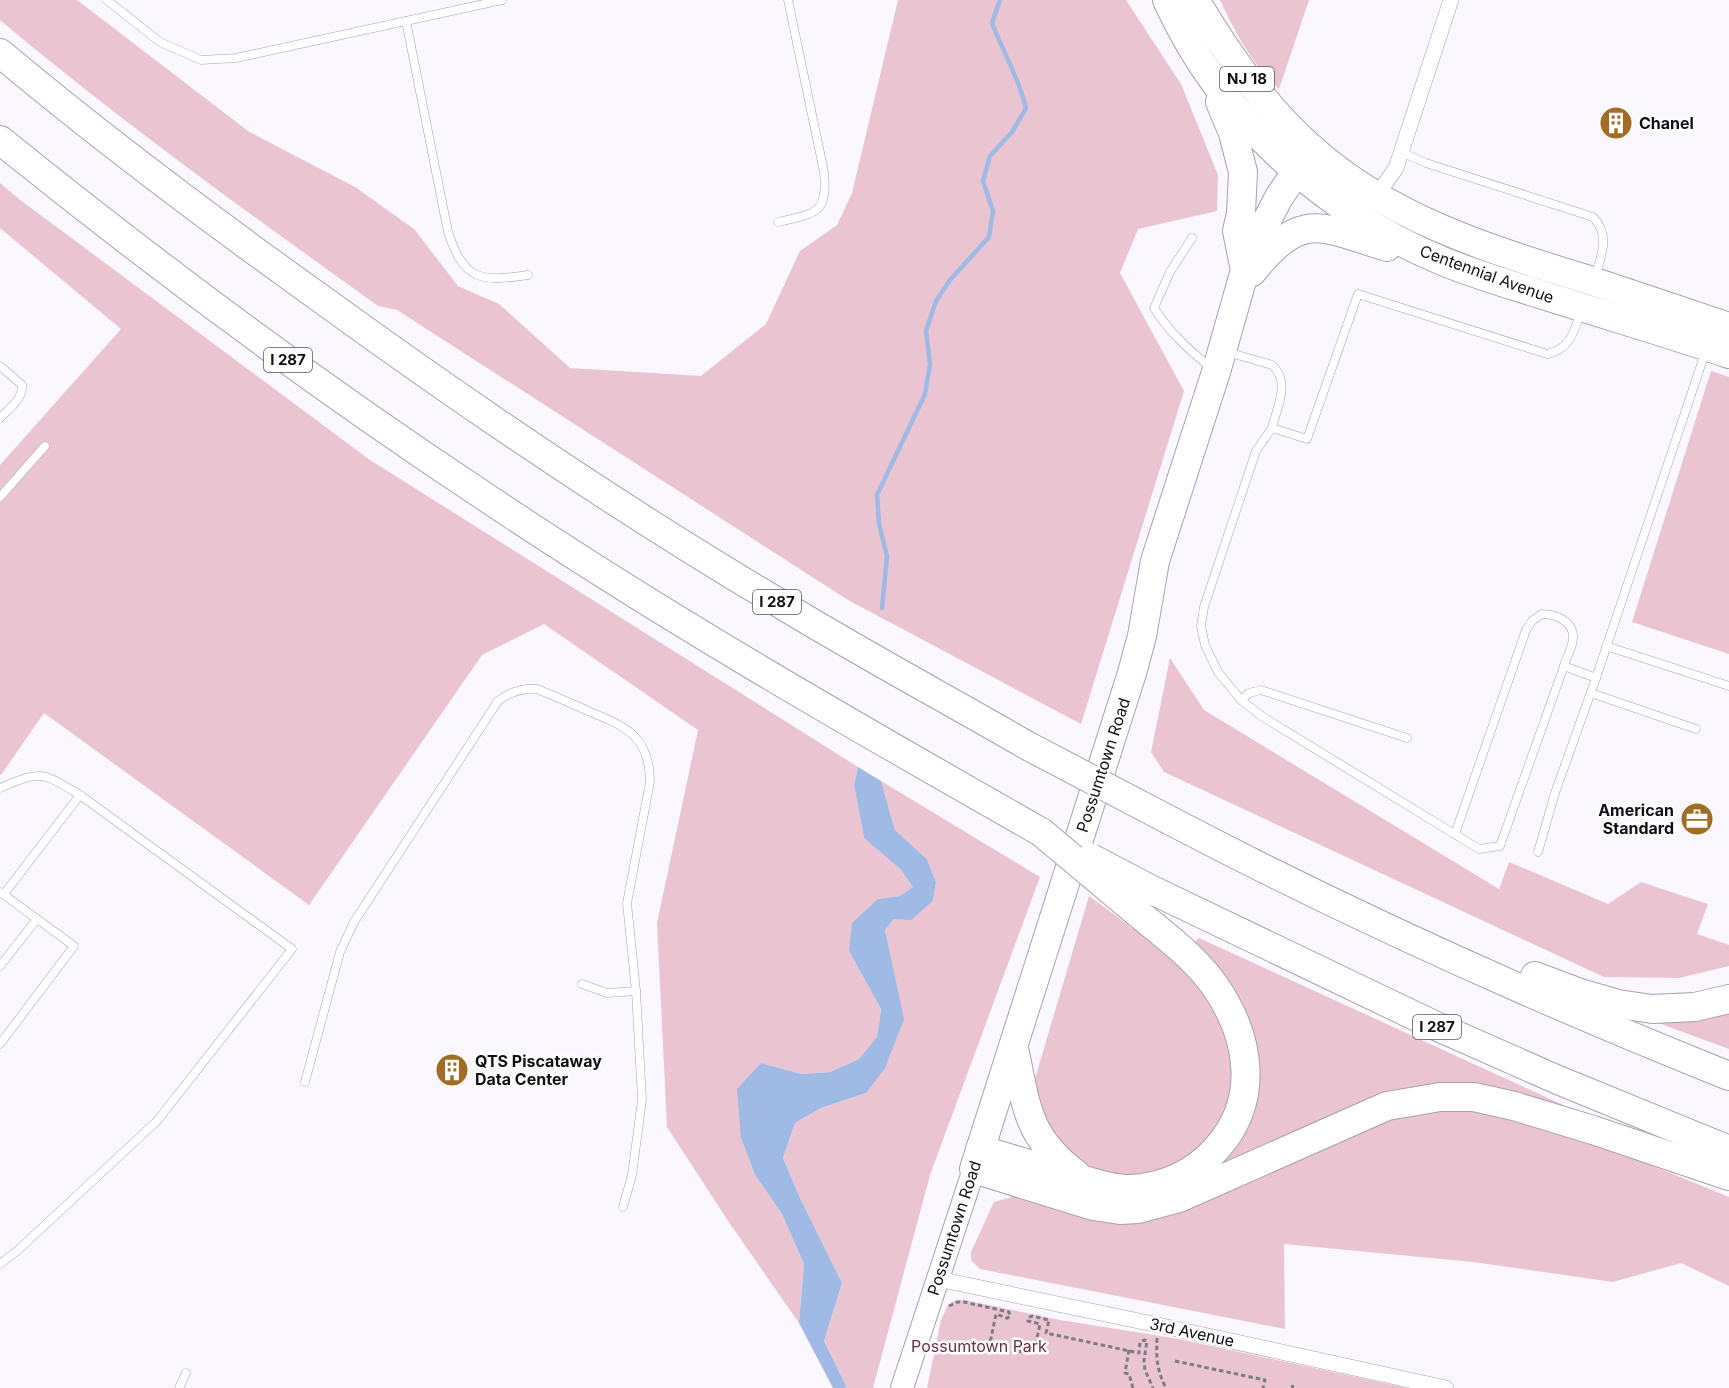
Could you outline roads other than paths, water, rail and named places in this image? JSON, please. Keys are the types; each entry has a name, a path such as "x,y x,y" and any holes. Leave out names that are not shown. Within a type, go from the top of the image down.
{"highway":[{"name":"Centennial Avenue","path":"1167,0 1184,35 1209,75 1253,129 1304,160 1425,222 1461,238 1594,282 1717,336"},
{"name":"Centennial Avenue","path":"1195,0 1235,63 1304,160 1312,185 1365,221 1439,260 1491,279 1582,307 1717,336"},
{"name":"I 287","path":"0,53 104,137 235,236 431,378 647,521 779,604 1028,746 1267,872 1623,1034 1729,1076"},
{"path":"1209,75 1233,132 1243,172 1241,213 1237,231 1243,278"},
{"name":"I 287","path":"0,140 99,219 234,321 480,494 798,694 1041,832 1146,902 1558,1080 1729,1150"},
{"name":"Possumtown Road","path":"977,1159 1132,673 1142,636 1155,561 1243,278 1265,224 1279,197 1304,160"},
{"path":"1243,278 1282,239 1306,228 1332,229 1386,247 1439,260"},
{"path":"977,1159 1128,1189 1171,1180 1191,1171 1206,1160 1229,1132 1242,1107 1246,1086 1244,1052 1229,1010 1217,989 1146,902"},
{"path":"1494,977 1516,969 1583,994 1618,1004 1652,1009 1695,1006 1729,999"},
{"path":"1014,1048 1026,1106 1040,1140 1066,1167 1085,1180"},
{"path":"977,1159 1093,1206 1120,1210 1138,1209 1179,1198 1387,1106 1440,1097 1474,1097 1514,1106 1593,1130 1729,1176"}],"main road":[{"name":"Possumtown Road","path":"902,1386 977,1159"}],"street":[{"path":"1376,196 1395,168 1451,0"},
{"name":"3rd Avenue","path":"938,1279 1158,1324 1446,1388"}],"lane":[{"path":"107,0 160,42 201,60 236,58 502,0"},
{"path":"778,222 807,215 819,208 824,202 826,193 824,172 788,0"},
{"path":"406,21 448,232 458,259 467,270 482,278 501,279 528,275"},
{"path":"1401,152 1426,163 1593,217 1601,228 1604,239 1594,282"},
{"path":"1192,238 1170,272 1154,308 1166,327 1181,344 1219,361 1272,365 1280,374 1283,386 1272,428 1256,451 1204,607 1201,626 1205,645 1218,672 1240,700 1263,717 1479,849 1500,846 1564,666 1573,638 1571,629 1559,617 1542,614 1535,617 1526,630 1455,834"},
{"path":"1272,428 1306,439 1358,294 1547,354 1556,352 1568,343 1582,307"},
{"path":"1538,852 1555,793 1717,336"},
{"path":"0,366 22,385 22,391 18,399 0,418"},
{"path":"0,497 45,446"},
{"path":"1606,646 1729,686"},
{"path":"1564,666 1596,678"},
{"path":"305,1082 340,952 354,922 498,701 508,693 537,688 623,725 636,738 650,767 650,782 627,903 636,991 642,1100 632,1175 623,1207"},
{"path":"1240,700 1249,693 1261,690 1407,738"},
{"path":"1591,693 1696,729"},
{"path":"0,788 21,779 49,776 80,795 292,949 157,1121 17,1251 0,1264"},
{"path":"0,1044 74,946 2,893 80,795"},
{"path":"0,966 37,919"},
{"path":"582,984 607,993 636,991"},
{"path":"179,1388 186,1373"}],"water":[{"path":"858,767 881,781 895,830 927,859 936,882 933,901 911,920 894,919 885,930 904,1019 885,1068 866,1093 821,1108 795,1123 783,1158 842,1283 824,1341 847,1388 833,1388 799,1323 804,1264 782,1214 755,1175 741,1138 737,1089 761,1063 801,1074 830,1072 859,1059 877,1037 881,1009 849,951 852,923 878,899 900,896 913,887 900,869 864,838 854,785"}],"waterway":[{"path":"882,608 887,557 879,523 877,495 925,394 930,364 926,331 936,301 950,280 989,237 993,211 983,181 990,156 1012,132 1026,108 992,23 1000,0"}],"place":[{"name":"Chanel","path":"1616,123"},
{"name":"American Standard","path":"1697,819"},
{"name":"QTS Piscataway Data Center","path":"452,1070"}],"park label":[{"name":"Possumtown Park","path":"979,1346"}]}
